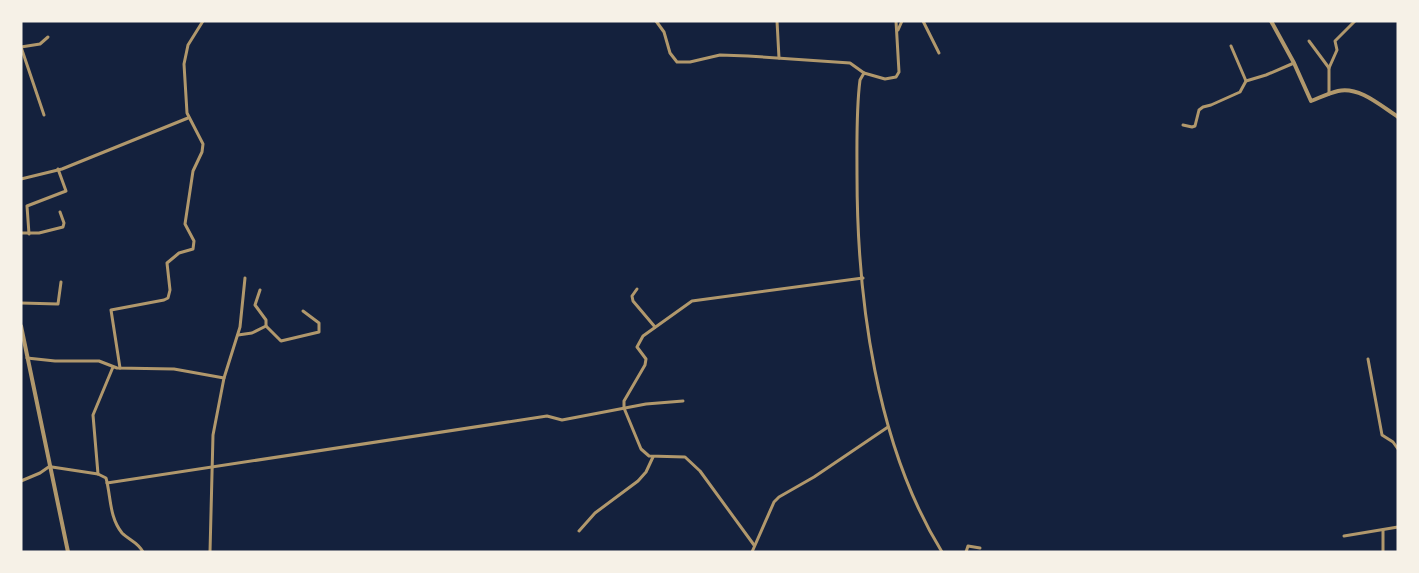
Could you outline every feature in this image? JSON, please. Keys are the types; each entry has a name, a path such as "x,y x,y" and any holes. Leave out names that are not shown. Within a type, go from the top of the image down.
{"street":[{"path":"120,368 111,310 168,298 170,290 167,263 179,253 193,249 194,241 185,224 186,211 193,171 202,152 203,144 188,118 185,55 203,21"},
{"path":"656,21 664,32 670,53 677,62 690,63 720,55 850,63 864,73 885,80 896,77 899,72 896,21"},
{"path":"777,21 779,58"},
{"path":"896,33 902,21"},
{"path":"923,21 939,53"},
{"path":"1271,21 1311,101 1348,90 1357,92 1398,117"},
{"path":"1329,94 1329,68 1337,50 1336,38 1355,21"},
{"path":"44,116 21,47 40,44 48,37"},
{"path":"1309,41 1329,68"},
{"path":"1231,46 1246,81"},
{"path":"1183,125 1195,126 1199,110 1240,92 1246,81 1294,63"},
{"path":"864,73 860,80 857,132 857,210 862,278 874,373 888,427 908,482 928,529 942,552"},
{"path":"21,179 58,169 188,118"},
{"path":"29,234 27,206 66,191 58,169"},
{"path":"21,233 29,234 63,227 60,212"},
{"path":"210,552 213,427 242,313 245,278"},
{"path":"754,545 690,460 679,456 653,456 645,454 641,449 624,408 627,393 645,365 646,359 637,347 638,343 655,327 698,299 862,278"},
{"path":"21,303 58,304 61,282"},
{"path":"637,289 632,296 633,301 655,327"},
{"path":"260,290 255,305 256,309 264,316 266,326 281,341 319,332 321,327 319,323 303,310"},
{"path":"21,326 52,466 68,552"},
{"path":"237,335 252,333 266,326"},
{"path":"27,358 99,361 120,368 174,369 224,378"},
{"path":"1368,359 1382,435 1398,449"},
{"path":"98,474 93,415 113,367"},
{"path":"107,483 445,430 547,416 562,420 624,408 683,401"},
{"path":"752,552 774,501 888,427"},
{"path":"579,531 595,513 639,481 653,456"},
{"path":"21,481 52,466 98,474 106,478 114,521 123,534 136,543 143,552"},
{"path":"1344,536 1398,527"},
{"path":"1383,530 1383,552"},
{"path":"966,552 968,546 980,548"}]}
